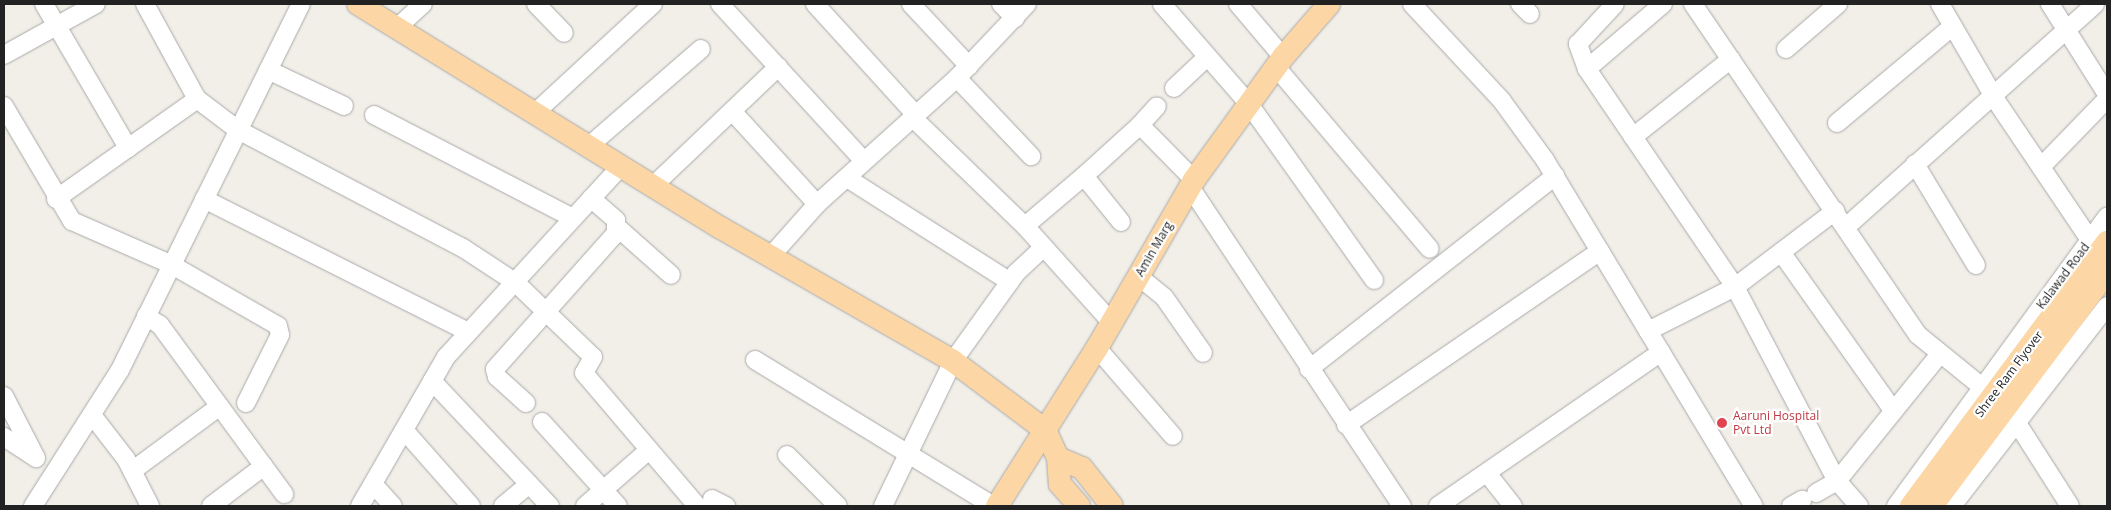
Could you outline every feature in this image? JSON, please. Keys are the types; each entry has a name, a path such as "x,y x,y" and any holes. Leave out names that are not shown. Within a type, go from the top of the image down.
{"main road":[{"path":"358,4 536,112 653,186 954,362 1045,430 1058,458 1060,484 1079,506"},
{"name":"Amin Marg","path":"997,506 1097,348 1192,184 1280,62 1329,4"},
{"name":"Shree Ram Flyover","path":"1910,506 2099,241"},
{"name":"Shree Ram Flyover","path":"1932,506 2107,272"},
{"path":"1058,458 1082,468 1112,506"}],"street":[{"path":"44,4 128,148"},
{"path":"4,55 96,4"},
{"path":"145,4 197,99 238,130 463,248 515,282 593,357 584,373 649,450 712,504"},
{"path":"33,506 92,415 146,316 301,4"},
{"path":"398,27 423,4"},
{"path":"536,4 564,33"},
{"path":"536,112 652,4"},
{"path":"720,4 864,161"},
{"path":"815,4 915,117 1025,226 1042,248 1112,323"},
{"path":"912,4 963,72 1031,156"},
{"path":"1001,4 1016,18"},
{"path":"770,256 817,204 963,72 1016,18 1027,4"},
{"path":"1162,4 1250,104 1374,280"},
{"path":"1238,4 1280,62 1430,249"},
{"path":"1412,4 1502,101 1555,176 1754,506"},
{"path":"1615,4 1578,44 1587,69 1632,138 1735,286 1837,481 1859,506"},
{"path":"1587,69 1663,4"},
{"path":"1693,4 1918,335 1982,386"},
{"path":"1786,48 1838,4"},
{"path":"1940,4 1993,95 2041,167 2099,241"},
{"path":"2050,4 2107,94"},
{"path":"1846,227 2095,4"},
{"path":"1837,123 1953,26"},
{"path":"589,146 702,49"},
{"path":"1174,88 1207,57"},
{"path":"1632,138 1731,60"},
{"path":"653,186 778,67"},
{"path":"268,70 344,106"},
{"path":"2041,167 2107,98"},
{"path":"56,199 197,99"},
{"path":"4,106 56,199 72,221 172,265 278,326 280,335 246,403"},
{"path":"1025,226 1140,126 1157,106"},
{"path":"732,111 817,204"},
{"path":"374,115 573,218"},
{"path":"1140,126 1192,184 1242,260 1309,369 1402,506"},
{"path":"1915,164 1976,266"},
{"path":"360,506 374,485 432,381 468,332 621,166"},
{"path":"1084,176 1120,222"},
{"path":"1309,369 1555,176"},
{"path":"847,178 1010,282"},
{"path":"591,198 671,275"},
{"path":"204,199 468,332"},
{"path":"1648,331 1735,286 1835,211"},
{"name":"Kalawad Road","path":"1896,506 1982,386 2099,241 2107,216"},
{"path":"526,403 497,377 495,369 618,226"},
{"path":"883,506 954,362 1010,282 1042,248"},
{"path":"1346,425 1600,251"},
{"path":"1780,252 1892,409"},
{"path":"1138,276 1167,301 1203,353"},
{"path":"1952,506 2107,306"},
{"path":"146,316 160,325 284,494"},
{"path":"1097,348 1173,436"},
{"path":"1439,506 1661,352"},
{"path":"1803,500 1837,481 1892,409 1940,354"},
{"path":"755,360 910,452 993,506"},
{"path":"432,381 550,506"},
{"path":"4,396 36,458"},
{"path":"132,471 220,406"},
{"path":"92,415 132,471 150,506"},
{"path":"542,422 618,506"},
{"path":"2017,423 2070,506"},
{"path":"404,430 471,506"},
{"path":"4,437 55,472"},
{"path":"585,506 649,450"},
{"path":"787,454 838,506"},
{"path":"211,506 264,466"},
{"path":"1487,473 1513,506"},
{"path":"503,506 530,484"},
{"path":"374,485 394,506"}],"place":[{"name":"Aaruni Hospital Pvt Ltd","path":"1722,423"}]}
